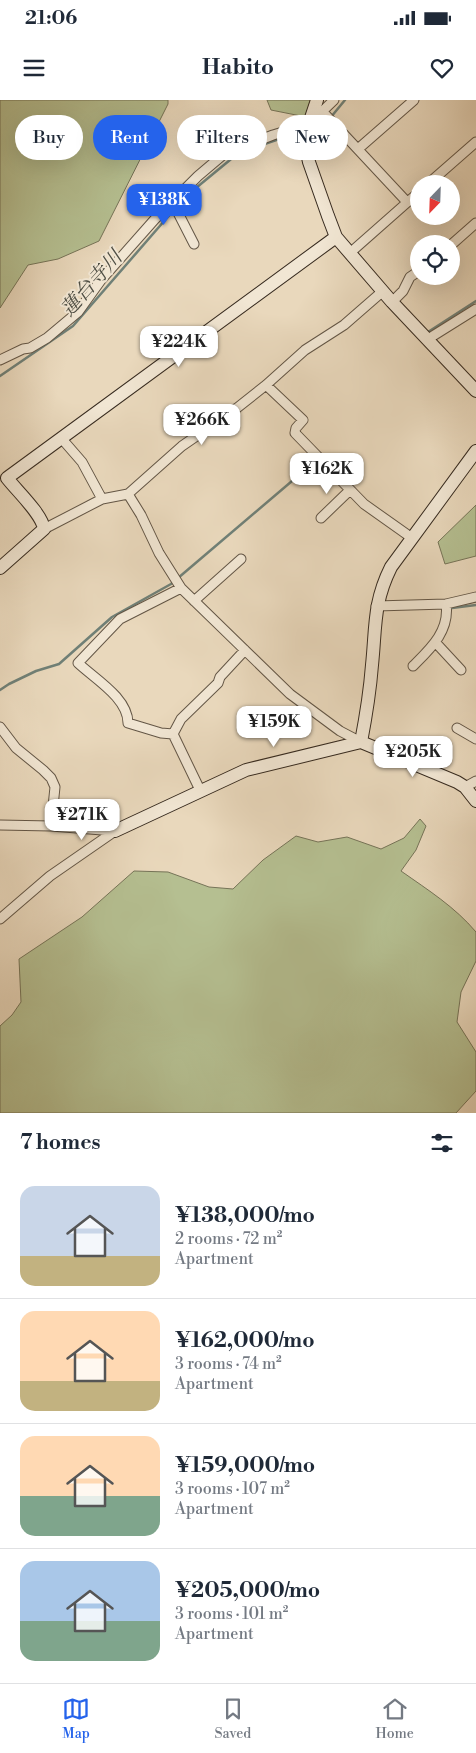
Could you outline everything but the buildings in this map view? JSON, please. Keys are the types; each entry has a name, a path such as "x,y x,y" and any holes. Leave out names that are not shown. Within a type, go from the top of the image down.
{"street":[{"path":"312,115 317,100"},
{"path":"320,115 334,100"},
{"path":"358,149 414,100"},
{"path":"323,112 407,202"},
{"path":"0,360 23,349 30,348 47,338 78,312 101,280 172,201 224,154 277,134"},
{"path":"438,175 476,142"},
{"path":"309,160 336,237 351,252 392,302 476,391"},
{"path":"351,252 410,200"},
{"path":"172,201 194,244"},
{"path":"460,237 476,223"},
{"path":"44,529 43,523 36,513 3,475 62,439 204,332 336,237"},
{"path":"392,302 403,291 410,277"},
{"path":"0,568 44,529 102,499 128,494 182,446 237,408 305,350 344,325 383,291"},
{"path":"428,340 476,309"},
{"path":"266,385 303,420 296,428 295,433 364,504 412,538"},
{"path":"62,439 82,462 102,499"},
{"path":"361,742 369,698 376,606 382,586 391,567 476,451"},
{"path":"321,518 350,490"},
{"path":"128,494 159,553 182,588 290,694 340,731 361,742 418,764 464,787 476,802"},
{"path":"194,601 241,559"},
{"path":"173,734 128,723 128,716 119,699 78,663 120,619 182,588"},
{"path":"376,606 446,604 476,598"},
{"path":"413,666 436,643 440,636 446,615 446,604"},
{"path":"436,643 461,670"},
{"path":"173,734 181,719 218,683 220,677 245,650"},
{"path":"0,726 16,748 51,778 55,787 51,826"},
{"path":"458,728 476,739"},
{"path":"173,734 200,790"},
{"path":"0,919 50,876 115,832 200,790 246,770 361,742"},
{"path":"464,787 476,781"},
{"path":"0,825 51,826 115,832"}],"green space":[{"path":"0,100 168,100 162,115 93,115 93,160 140,160 99,241 58,259 28,265 0,308"},
{"path":"267,100 312,100 307,115 271,110"},
{"path":"476,505 476,556 445,564 438,542"},
{"path":"420,819 426,826 416,850 401,871 450,907 476,932 476,961 461,992 457,1022 476,1052 476,1091 456,1113 0,1113 0,1026 12,1015 21,1002 19,959 82,917 134,871 168,872 209,887 233,889 263,860 296,836 318,842 347,837 381,849 404,838"}],"waterway":[{"name":"蓮台寺川","path":"333,115 345,100"},
{"name":"蓮台寺川","path":"267,143 277,140"},
{"name":"蓮台寺川","path":"0,376 73,326 185,197 230,160"},
{"path":"428,332 476,301"},
{"path":"0,690 36,671 59,664 112,617 171,584 312,464"},
{"path":"452,608 476,605"}]}
